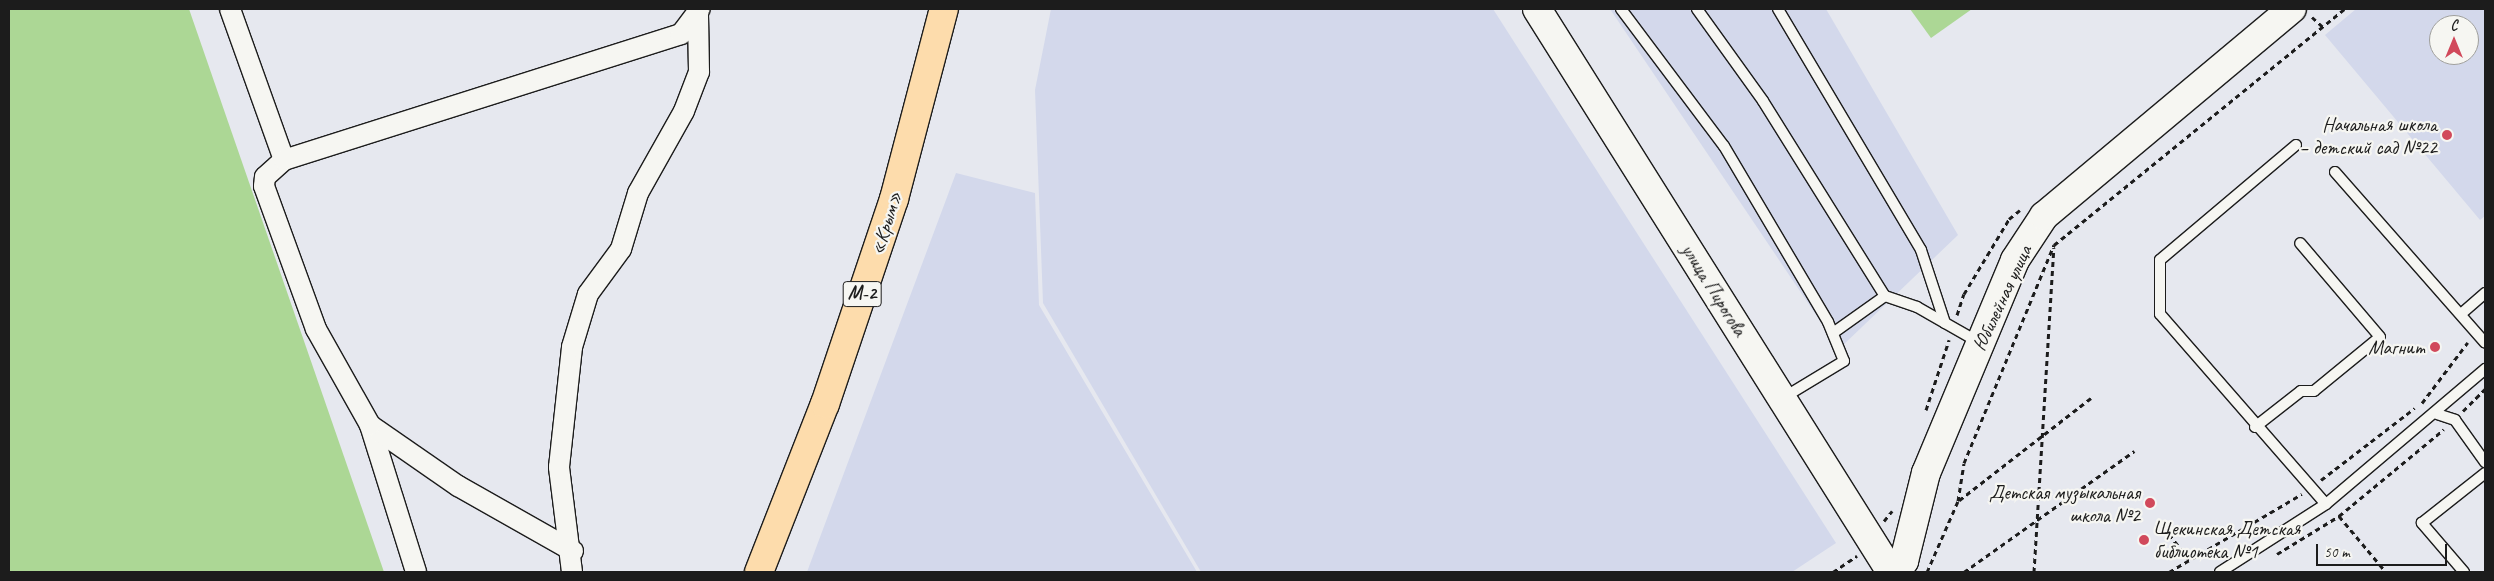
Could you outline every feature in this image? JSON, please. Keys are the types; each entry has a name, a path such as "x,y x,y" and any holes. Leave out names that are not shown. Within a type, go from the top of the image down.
{"highway":[{"name":"«Крым»","path":"759,572 825,404 894,199 944,9"}],"street":[{"path":"230,9 284,160"},
{"name":"улица Пирогова","path":"1537,9 1891,572"},
{"name":"Юбилейная улица","path":"1896,572 1904,561 1926,473 1980,343 2015,260 2044,216 2292,9"},
{"path":"416,572 370,425 316,329 264,186 270,169 284,160 680,34 699,11"},
{"path":"572,572 573,551 559,468 572,347 588,294 621,250 638,192 687,103 699,72 699,11"},
{"path":"370,425 458,486 573,551"}],"lane":[{"path":"1621,9 1724,146 1833,333 1844,361 1782,399"},
{"path":"1697,9 1763,101 1885,296 1945,323 1980,343"},
{"path":"1778,9 1921,250 1945,323"},
{"path":"2296,145 2160,260 2160,314 2255,427 2310,489 2326,504"},
{"path":"2335,172 2485,342"},
{"path":"2255,427 2301,391 2314,391 2380,337 2300,243"},
{"path":"2461,314 2485,292"},
{"path":"1833,333 1885,296"},
{"path":"2220,572 2326,504 2437,414 2485,369"},
{"path":"2437,414 2455,420 2485,462"},
{"path":"2464,572 2422,523 2485,473"}],"path":[{"path":"1927,572 1958,501 1964,463 2054,245 2344,9"},
{"path":"2034,572 2040,439 2054,245"},
{"path":"2168,572 2310,489 2423,402 2476,331"},
{"path":"1958,501 2091,398"},
{"path":"1964,572 2134,451"},
{"path":"2339,516 2386,572"},
{"path":"2168,534 2189,560"}],"shaded area":[{"path":"1051,9 1493,9 1836,543 1792,572 1201,572 1043,303 1035,90"},
{"path":"1610,9 1826,9 1958,235 1839,349"},
{"name":"Начальная школа – детский сад №22","path":"2356,9 2485,9 2485,216 2480,220 2325,35"},
{"path":"956,173 1035,193 1039,305 1197,572 807,572"}],"green space":[{"path":"9,9 189,9 384,572 9,572"},
{"path":"1910,9 1972,9 1931,38"}],"place":[{"name":"Начальная школа – детский сад №22","path":"2447,135"},
{"name":"Магнит","path":"2435,347"},
{"name":"Детская музыкальная школа №2","path":"2150,503"},
{"name":"Щекинская Детская библиотека №1","path":"2144,540"}]}
